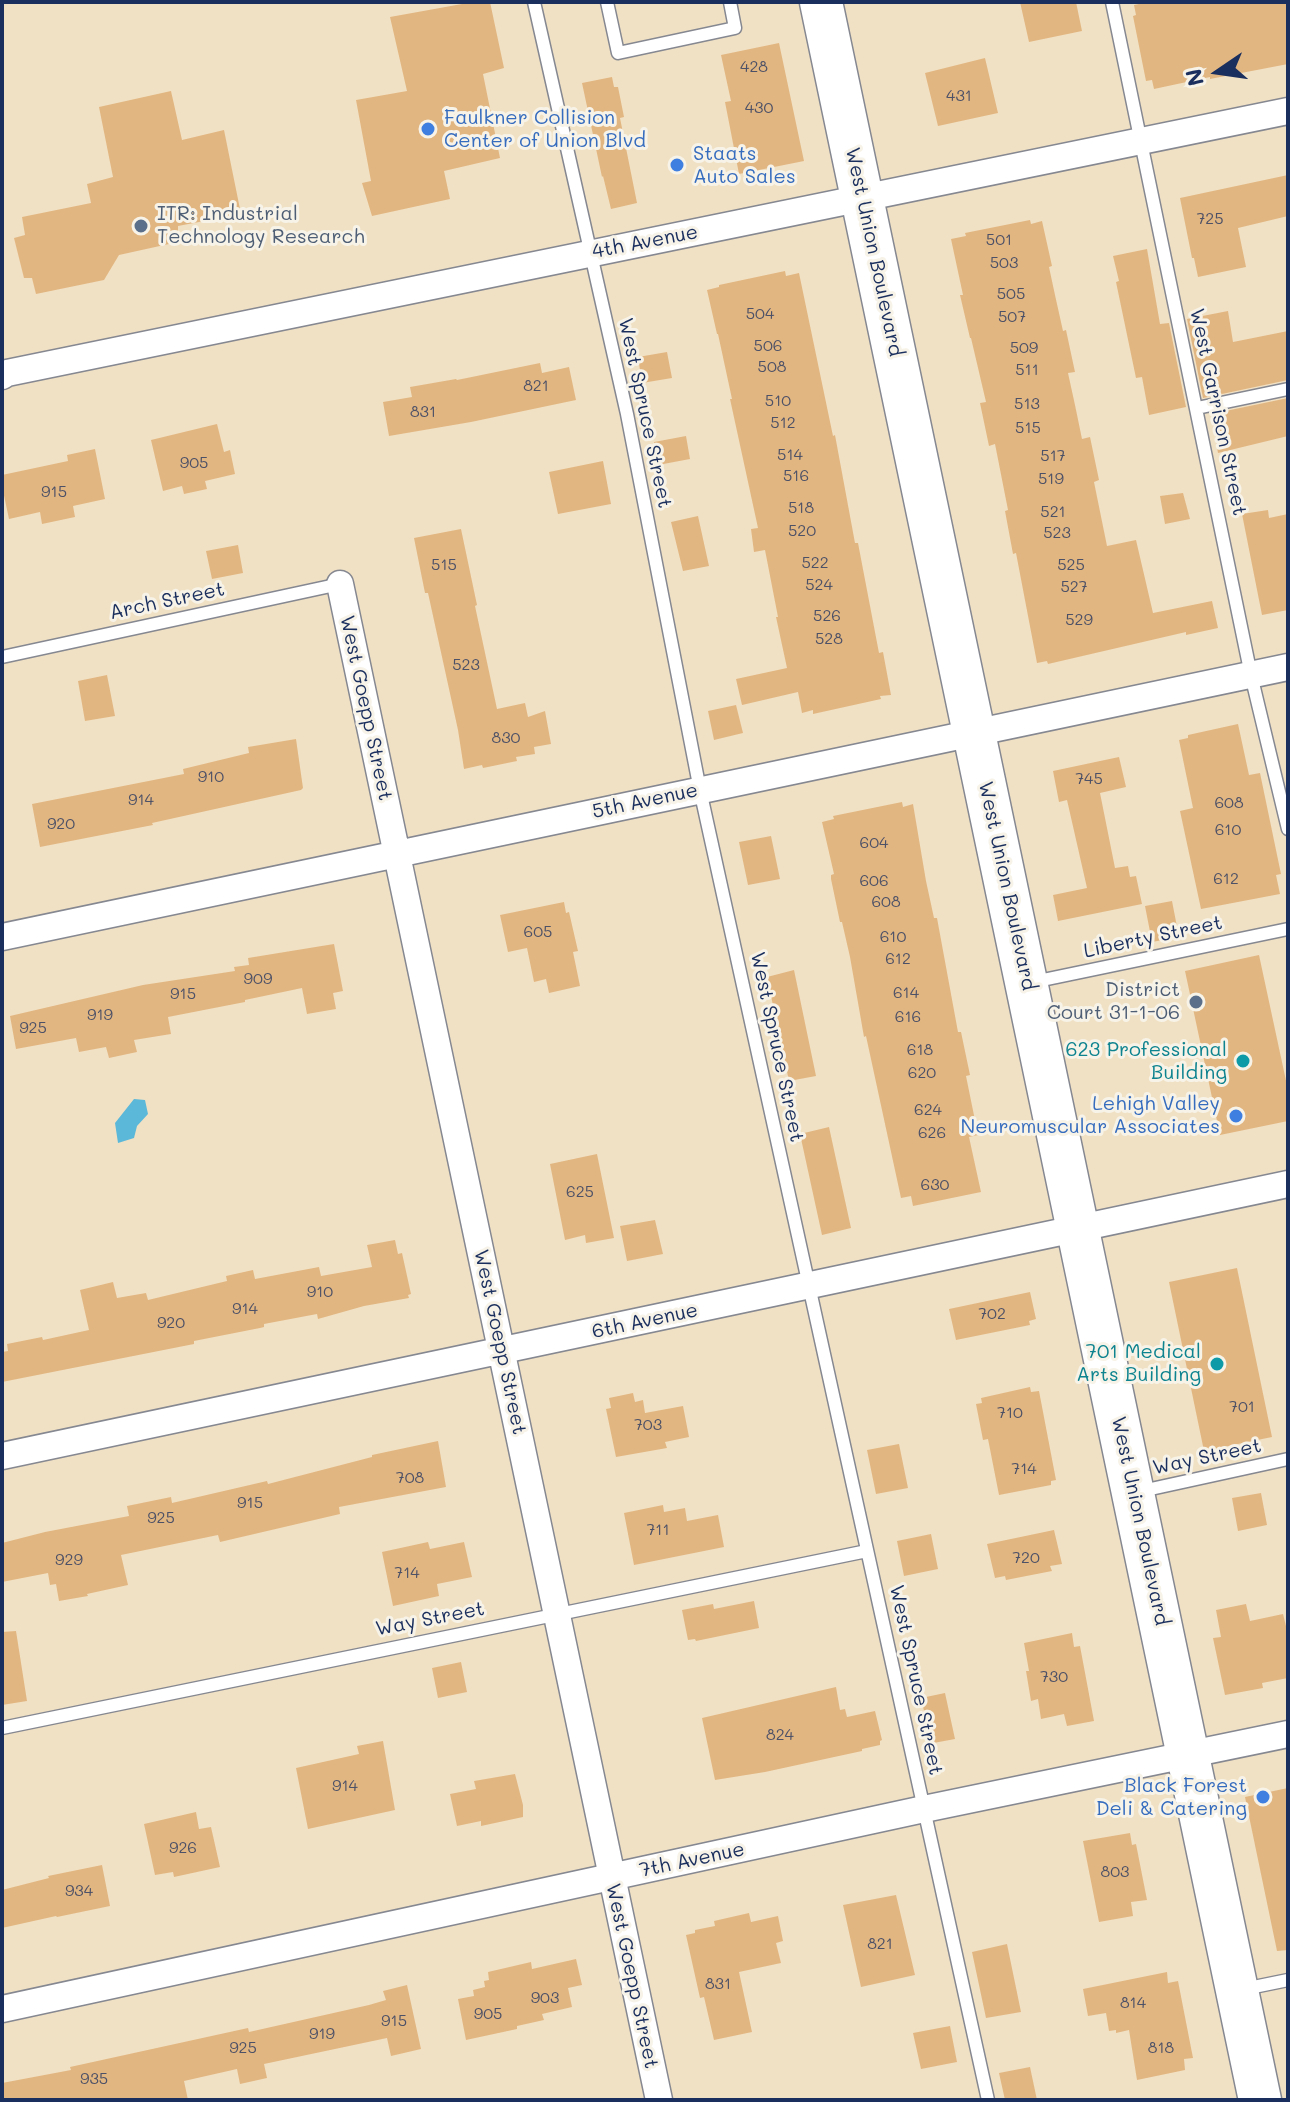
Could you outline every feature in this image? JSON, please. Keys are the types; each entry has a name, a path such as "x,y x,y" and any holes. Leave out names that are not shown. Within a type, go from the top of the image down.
{"main road":[{"name":"West Union Boulevard","path":"821,2 1260,2100"}],"street":[{"name":"4th Avenue","path":"2,376 283,315 863,200 1288,111"},
{"name":"West Goepp Street","path":"340,584 659,2100"},
{"name":"5th Avenue","path":"2,937 1288,667"},
{"name":"6th Avenue","path":"2,1456 1288,1184"},
{"name":"7th Avenue","path":"2,2009 924,1809 1288,1734"}],"lane":[{"name":"West Spruce Street","path":"534,2 627,414 700,790 988,2100"},
{"path":"607,2 618,53 735,28 730,2"},
{"name":"West Garrison Street","path":"1112,2 1251,675 1288,829"},
{"path":"1197,408 1288,389"},
{"name":"Arch Street","path":"2,657 340,584"},
{"name":"Liberty Street","path":"1027,984 1288,929"},
{"name":"Way Street","path":"1134,1493 1288,1459"},
{"name":"Way Street","path":"2,1728 867,1551"},
{"path":"1238,1990 1288,1980"}],"water":[{"path":"134,1099 145,1100 148,1114 137,1126 134,1138 118,1143 115,1123"}],"building":[{"name":"Faulkner Collision Center of Union Blvd","path":"473,2 490,2 504,68 483,74 500,158 444,171 450,199 372,216 362,183 371,181 356,100 407,91 390,17"},
{"path":"1020,2 1076,2 1082,31 1029,42"},
{"path":"1149,2 1288,2 1288,64 1154,89 1152,80 1146,81 1133,16 1136,15 1134,5"},
{"path":"779,43 804,161 739,174 725,102 731,101 721,55"},
{"path":"985,58 998,113 938,126 925,73"},
{"path":"612,77 614,87 618,87 624,117 620,118 637,203 611,209 582,83"},
{"path":"171,91 182,140 224,130 241,214 178,226 178,242 119,255 104,280 36,294 32,278 24,278 14,238 25,235 22,217 91,203 87,184 113,177 99,107"},
{"path":"1288,175 1288,216 1238,228 1246,267 1198,277 1180,198"},
{"path":"1030,220 1031,224 1042,221 1055,295 1075,372 1068,373 1082,439 1090,437 1099,480 1094,482 1107,546 1136,540 1153,613 1212,601 1218,628 1186,635 1186,632 1048,664 1047,661 1037,663 1016,553 1013,554 995,444 989,446 980,403 986,402 960,295 963,295 951,239 966,236 965,233"},
{"path":"1147,249 1160,324 1169,323 1186,407 1149,415 1142,377 1136,378 1113,256"},
{"path":"785,271 786,276 799,273 855,543 858,543 879,653 883,652 891,695 813,714 813,710 802,713 798,692 742,705 736,679 787,668 765,550 754,552 751,529 758,528 707,290"},
{"path":"1228,311 1233,342 1288,331 1288,380 1203,398 1187,319"},
{"path":"667,352 672,378 642,383 638,357"},
{"path":"540,363 542,373 569,367 576,400 389,436 383,402 412,397 410,387"},
{"path":"1288,398 1288,436 1218,453 1211,414"},
{"path":"217,424 224,452 230,450 235,474 205,481 207,489 184,494 182,486 163,491 151,440"},
{"path":"686,436 690,459 658,465 654,442"},
{"path":"95,449 105,499 73,506 75,517 42,524 40,512 9,519 2,475 68,461 67,455"},
{"path":"603,461 611,504 558,514 549,472"},
{"path":"1183,493 1190,519 1165,524 1160,496"},
{"path":"1268,510 1269,518 1288,514 1288,610 1262,615 1242,514"},
{"path":"698,516 709,566 683,571 671,522"},
{"path":"461,529 497,709 525,703 528,717 545,711 551,744 534,747 535,754 516,757 517,761 464,769 414,538"},
{"path":"238,545 243,573 212,579 206,551"},
{"path":"107,675 115,716 85,721 78,681"},
{"path":"736,705 743,733 714,740 708,711"},
{"path":"1238,724 1249,775 1260,773 1281,874 1276,875 1280,894 1201,909 1180,811 1193,808 1179,740 1188,738 1188,735"},
{"path":"296,739 301,790 153,825 40,847 32,804 184,774 183,769 249,753 248,747"},
{"path":"1119,757 1126,787 1100,793 1115,868 1128,866 1130,877 1136,876 1142,904 1058,921 1053,895 1087,888 1067,800 1059,802 1053,771"},
{"path":"902,802 903,807 913,804 926,881 934,918 937,918 958,1032 961,1032 970,1075 966,1076 978,1135 969,1137 981,1192 913,1206 911,1196 901,1198 864,1037 822,822 834,819 833,816"},
{"path":"771,836 780,879 748,885 739,842"},
{"path":"1172,901 1179,937 1152,942 1145,906"},
{"path":"564,902 578,951 573,952 580,986 549,993 546,979 534,982 527,948 508,952 500,915"},
{"path":"334,944 343,991 333,993 336,1009 307,1014 302,988 168,1017 171,1034 134,1040 137,1052 109,1058 106,1047 79,1052 76,1038 16,1049 10,1016 143,985 235,971 234,967 249,965 248,958"},
{"name":"623 Professional Building","path":"1259,955 1288,1090 1288,1121 1220,1135 1185,971"},
{"path":"794,970 816,1076 789,1081 767,977"},
{"path":"829,1127 851,1228 822,1235 800,1134"},
{"path":"597,1154 614,1238 586,1243 585,1235 565,1240 550,1164"},
{"path":"655,1220 663,1254 627,1261 620,1226"},
{"path":"395,1240 398,1254 402,1253 411,1294 409,1298 318,1319 317,1314 264,1324 260,1328 194,1341 194,1344 2,1382 2,1352 8,1351 7,1344 89,1330 80,1290 113,1282 117,1298 146,1293 148,1300 227,1281 226,1276 253,1270 255,1279 319,1267 321,1276 372,1267 367,1245"},
{"name":"701 Medical Arts Building","path":"1237,1268 1272,1437 1204,1451 1169,1282"},
{"path":"1030,1292 1036,1319 1029,1321 1030,1325 956,1340 949,1309"},
{"path":"1030,1387 1031,1392 1039,1391 1056,1480 1051,1481 1051,1485 999,1495 988,1439 983,1440 976,1404 982,1403 981,1398"},
{"path":"633,1393 635,1402 643,1400 645,1413 683,1406 689,1437 665,1442 667,1448 616,1457 606,1409 611,1408 609,1398"},
{"path":"438,1441 446,1487 339,1507 340,1514 220,1542 218,1535 121,1555 128,1585 88,1596 59,1601 56,1584 50,1585 48,1573 2,1582 2,1543 129,1516 127,1506 171,1497 172,1503 267,1481 268,1484 372,1455"},
{"path":"899,1444 908,1488 876,1494 867,1450"},
{"path":"1261,1493 1267,1525 1238,1531 1232,1498"},
{"path":"663,1505 664,1512 685,1508 687,1521 718,1515 724,1547 634,1565 624,1513"},
{"path":"1054,1530 1062,1564 1050,1566 1052,1571 1006,1580 1005,1576 995,1578 987,1544"},
{"path":"931,1534 938,1569 904,1576 897,1541"},
{"path":"428,1542 430,1549 464,1542 472,1577 437,1584 439,1596 393,1606 382,1552"},
{"path":"754,1601 759,1628 688,1640 682,1610 713,1604 714,1609"},
{"path":"1246,1604 1250,1621 1283,1614 1288,1634 1288,1678 1262,1683 1263,1688 1225,1695 1213,1638 1221,1637 1216,1610"},
{"path":"16,1631 27,1701 2,1705 2,1632"},
{"path":"1072,1633 1074,1647 1080,1646 1094,1721 1067,1726 1064,1714 1041,1719 1038,1699 1031,1701 1024,1643"},
{"path":"461,1662 467,1692 438,1698 432,1668"},
{"path":"836,1687 840,1710 845,1709 847,1717 875,1711 882,1740 880,1745 765,1772 715,1780 702,1718"},
{"path":"945,1693 955,1739 928,1744 921,1698"},
{"path":"383,1741 395,1810 308,1829 296,1768 359,1754 357,1746"},
{"path":"515,1774 523,1817 481,1826 481,1821 457,1826 450,1794 476,1789 474,1781"},
{"path":"1288,1788 1288,1950 1277,1951 1245,1797"},
{"path":"196,1812 199,1829 211,1827 220,1867 174,1877 173,1872 155,1875 144,1824"},
{"path":"1130,1833 1132,1845 1136,1844 1147,1900 1131,1902 1133,1916 1099,1922 1083,1841"},
{"path":"102,1865 110,1906 2,1928 2,1890 48,1876"},
{"path":"896,1895 915,1975 861,1987 843,1905"},
{"path":"749,1913 751,1922 778,1916 783,1941 776,1943 781,1963 739,1972 752,2032 714,2040 704,1997 700,1998 686,1935 715,1926 714,1921"},
{"path":"1007,1944 1021,2012 986,2018 972,1952"},
{"path":"576,1959 582,1985 568,1988 572,2007 542,2014 544,2020 517,2026 517,2029 466,2040 458,1999 474,1996 473,1990 485,1987 484,1981 489,1980 488,1972 531,1962 532,1969"},
{"path":"1167,1972 1168,1983 1178,1981 1193,2058 1184,2059 1185,2070 1137,2080 1129,2030 1109,2031 1106,2013 1088,2016 1083,1989"},
{"path":"407,1985 421,2049 391,2056 387,2038 264,2064 267,2078 240,2084 237,2069 184,2081 188,2100 2,2100 2,2083 248,2028 249,2032 369,2005 386,2000 383,1991"},
{"path":"950,2026 957,2062 921,2069 913,2033"},
{"path":"1030,2067 1037,2100 1005,2100 999,2073"}],"place":[{"name":"Faulkner Collision Center of Union Blvd","path":"428,129"},
{"name":"Staats Auto Sales","path":"677,165"},
{"name":"ITR: Industrial Technology Research","path":"141,226"},
{"name":"District Court 31-1-06","path":"1196,1002"},
{"name":"623 Professional Building","path":"1243,1061"},
{"name":"Lehigh Valley Neuromuscular Associates","path":"1236,1116"},
{"name":"701 Medical Arts Building","path":"1217,1364"},
{"name":"Black Forest Deli & Catering","path":"1263,1797"}]}
